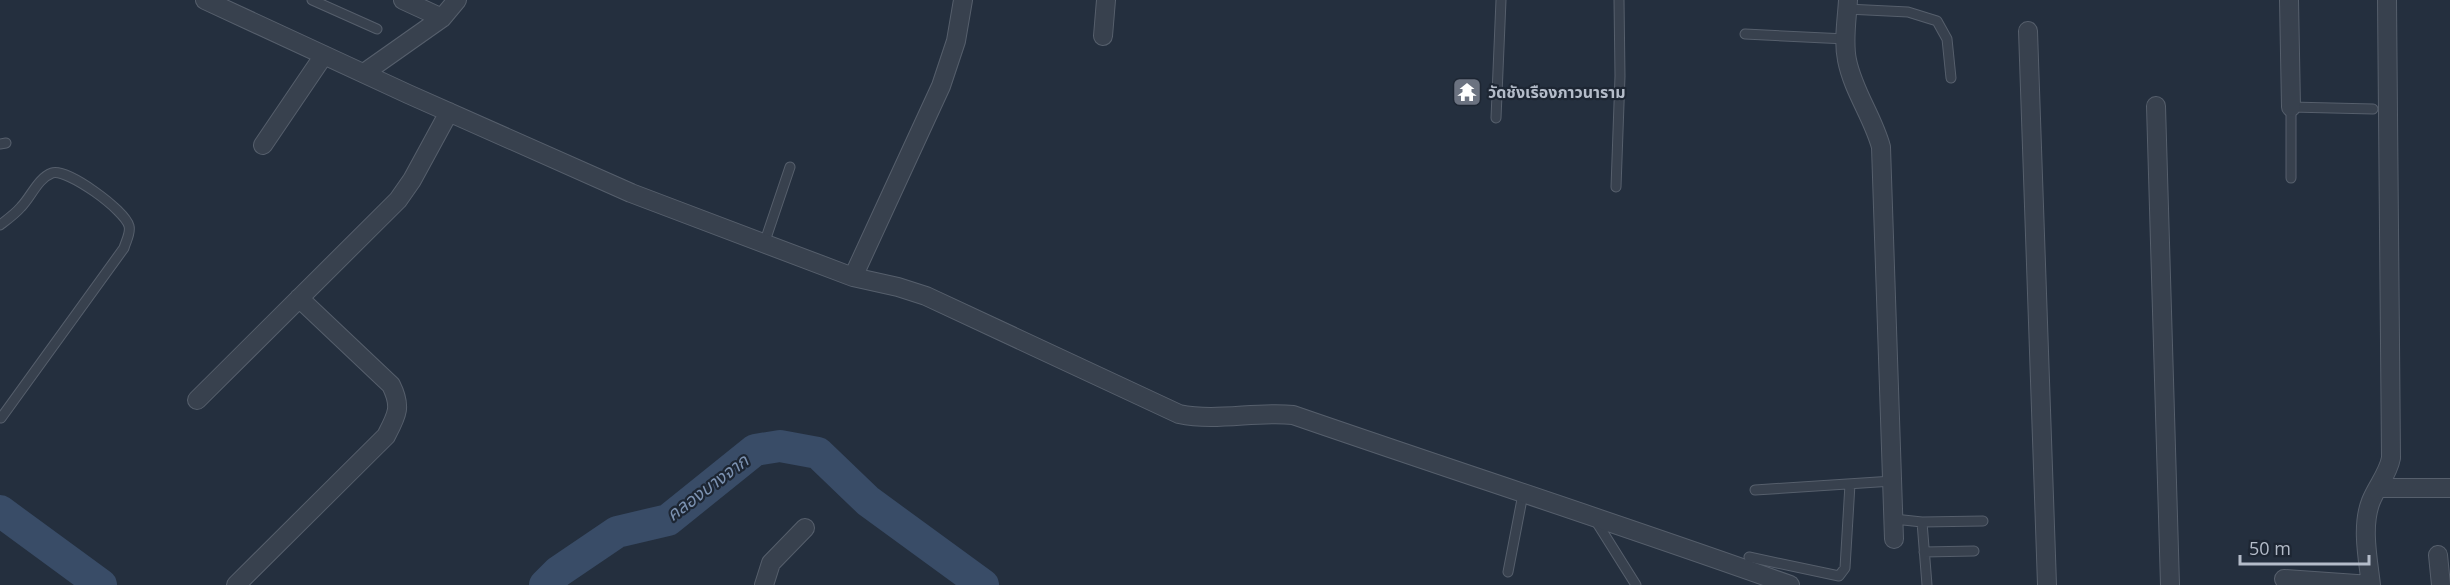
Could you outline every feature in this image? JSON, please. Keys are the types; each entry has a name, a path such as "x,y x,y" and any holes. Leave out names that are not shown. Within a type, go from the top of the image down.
{"street":[{"path":"206,0 631,193 853,277 926,296 1179,414 1200,418 1293,414 1790,585"},
{"path":"403,0 442,18"},
{"path":"364,73 442,18 457,0"},
{"path":"853,277 941,86 956,41 963,0"},
{"path":"1103,36 1106,0"},
{"path":"2289,0 2291,107"},
{"path":"2284,579 2371,585 2366,540 2368,513 2371,501 2386,474 2391,458 2387,0"},
{"path":"1847,5 1846,58 1850,73 1876,127 1881,147 1894,539"},
{"path":"2028,31 2047,585"},
{"path":"263,145 324,55"},
{"path":"2156,106 2170,585"},
{"path":"197,400 398,200 412,180 449,112"},
{"path":"236,585 386,436 396,418 398,400 391,386 299,298"},
{"path":"2378,488 2450,488"},
{"path":"764,585 771,563 805,528"},
{"path":"2438,555 2441,585"}],"lane":[{"path":"312,0 377,29"},
{"path":"1496,118 1501,0"},
{"path":"1616,187 1620,76 1619,0"},
{"path":"1847,5 1908,12 1937,21 1947,39 1951,78"},
{"path":"1745,34 1846,39"},
{"path":"2291,178 2291,107 2373,109"},
{"path":"765,244 790,167"},
{"path":"0,225 23,205 45,176 55,172 83,183 121,213 129,225 129,235 124,248 1,418"},
{"path":"1755,490 1893,481"},
{"path":"1749,557 1839,576 1845,568 1850,484"},
{"path":"1508,572 1523,494"},
{"path":"1593,516 1636,585"},
{"path":"1894,519 1922,522 1983,521"},
{"path":"1922,522 1927,585"},
{"path":"1924,552 1974,551"}],"waterway":[{"name":"คลองบางจาก","path":"545,585 558,572 617,532 668,520 755,450 780,446 818,453 868,501 983,585"},
{"name":"คลองบางจาก","path":"0,511 101,585"}],"place":[{"name":"วัดชังเรืองภาวนาราม","path":"1467,92"}]}
